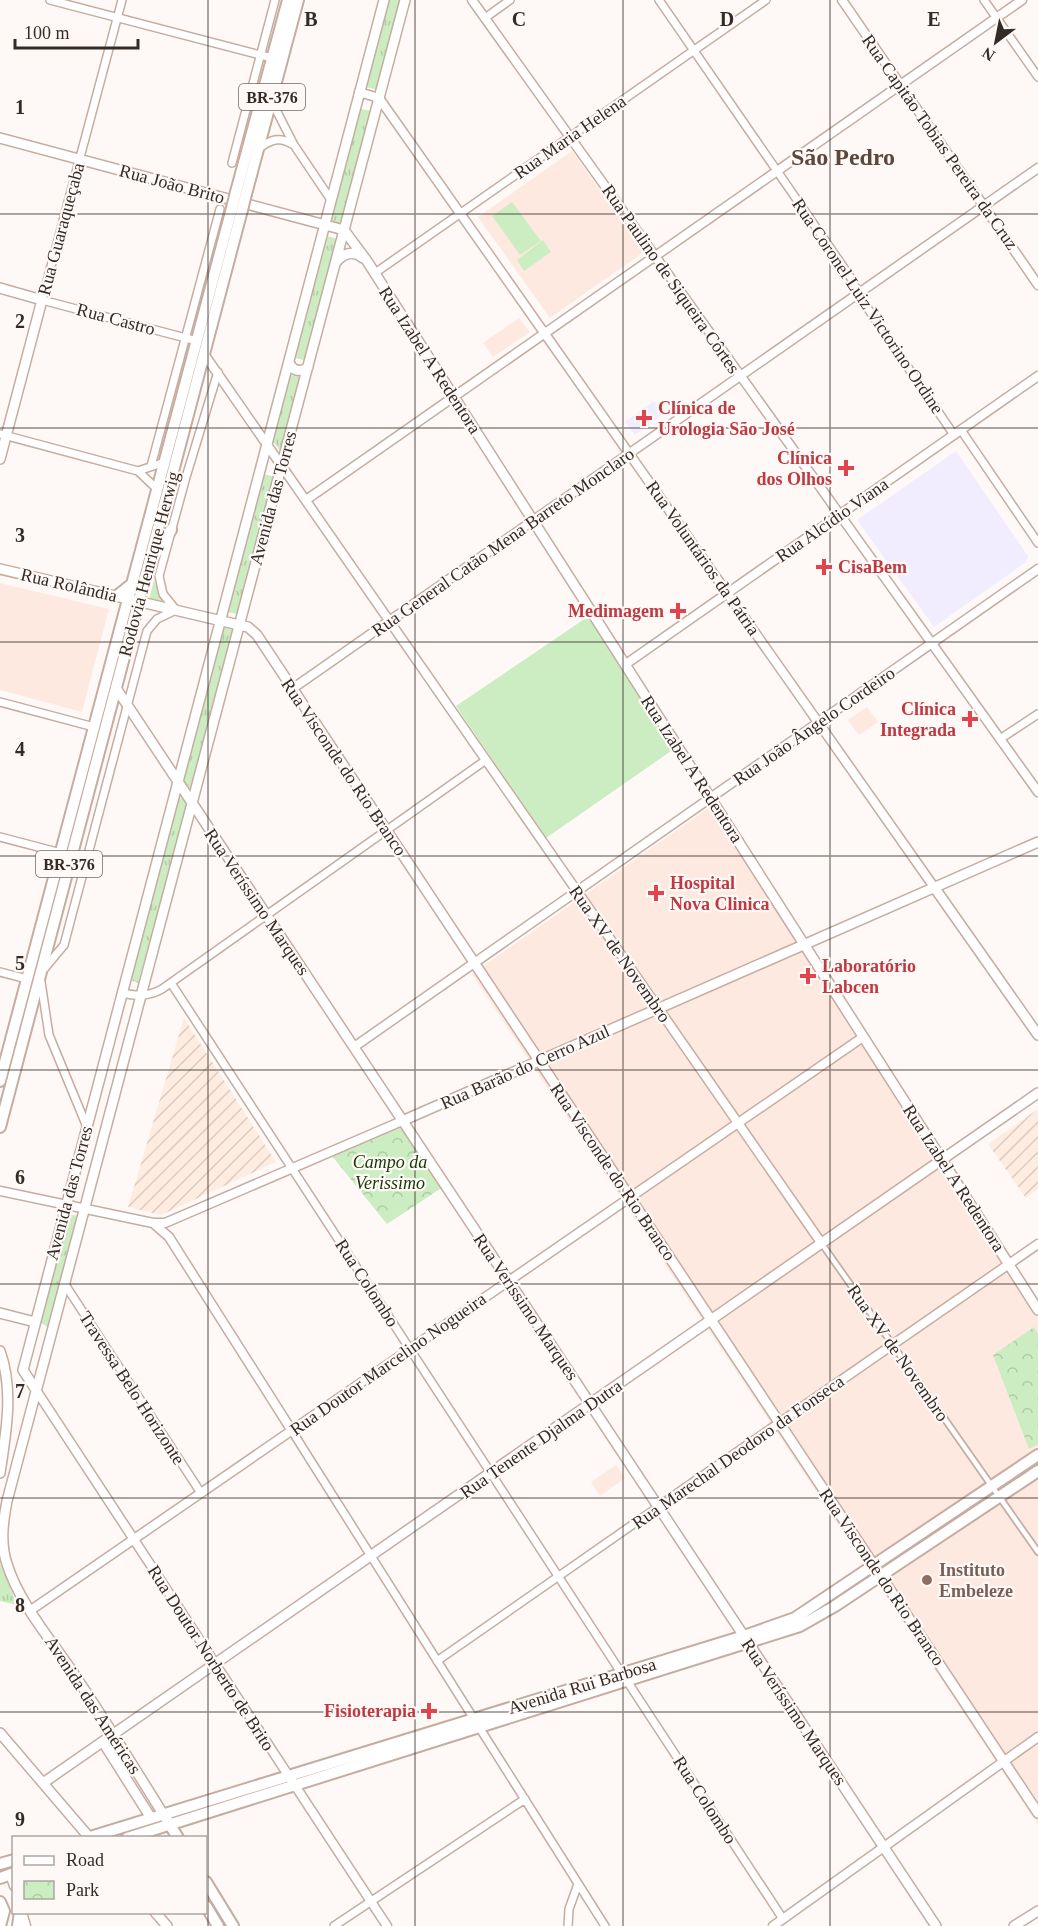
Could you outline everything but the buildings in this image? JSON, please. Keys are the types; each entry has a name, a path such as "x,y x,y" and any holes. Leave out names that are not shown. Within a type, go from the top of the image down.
{"main road":[{"name":"Rodovia Henrique Herwig","path":"242,193 272,58 288,0"},
{"name":"Rodovia Henrique Herwig","path":"0,1127 116,688 133,600 132,584 157,489 197,341 242,193 259,148 298,0"},
{"name":"Avenida das Torres","path":"36,1390 23,1370 34,1325 384,0"},
{"name":"Avenida das Torres","path":"7,1501 405,0"},
{"name":"Rua João Brito","path":"0,138 344,230"},
{"name":"Rodovia Henrique Herwig","path":"0,1081 94,728 133,600 149,563 204,354 237,209"},
{"name":"Rua Izabel A Redentora","path":"344,230 375,273 534,520 1038,1310"},
{"path":"336,262 349,253 360,255 367,261"},
{"name":"Rua Castro","path":"0,288 42,300"},
{"name":"Rua Guaraqueçaba","path":"0,459 3,435 42,300"},
{"path":"289,362 291,368 297,371 308,368"},
{"path":"149,563 171,530"},
{"name":"Rua Rolândia","path":"0,569 133,600"},
{"path":"117,596 132,584"},
{"name":"Rua Visconde do Rio Branco","path":"133,600 248,627 257,635 1038,1813"},
{"name":"Rua Veríssimo Marques","path":"116,688 936,1926"},
{"name":"Rua Barão do Cerro Azul","path":"402,1121 1038,842"},
{"name":"Rua Voluntários da Pátria","path":"934,887 1038,1035"},
{"name":"Rua Tenente Djalma Dutra","path":"43,1783 1038,1093"},
{"path":"0,1313 51,1333"},
{"path":"0,1351 8,1400 7,1501"},
{"path":"0,1473 6,1437"},
{"name":"Avenida Rui Barbosa","path":"746,1640 795,1618 1038,1455"},
{"name":"Avenida Rui Barbosa","path":"91,1836 163,1814 291,1780 746,1640 800,1626 835,1606 1038,1471"},
{"name":"Avenida das Américas","path":"7,1501 3,1531 6,1562 18,1590 114,1734 177,1836"},
{"path":"0,1733 87,1836"},
{"name":"Avenida das Américas","path":"103,1742 160,1833"},
{"name":"Avenida Rui Barbosa","path":"140,1836 160,1833 169,1824 291,1780"},
{"path":"207,1884 233,1926"},
{"path":"0,1902 4,1911 0,1926"},
{"path":"207,1908 218,1926"},
{"path":"1014,1926 1038,1911"},
{"path":"157,1914 167,1926"}],"street":[{"path":"50,0 272,58"},
{"name":"Rua Guaraqueçaba","path":"42,300 122,0"},
{"path":"232,163 275,0"},
{"name":"Rua Paulino de Siqueira Côrtes","path":"472,0 1038,792"},
{"path":"485,18 510,0"},
{"name":"Rua Coronel Luiz Victorino Ordine","path":"659,0 853,281 858,294 1038,543"},
{"name":"Rua Maria Helena","path":"375,273 766,0"},
{"name":"Rua Capitão Tobias Pereira da Cruz","path":"842,0 1038,285"},
{"path":"984,0 1038,77"},
{"path":"306,500 1022,0"},
{"path":"359,92 379,98"},
{"name":"Rua Voluntários da Pátria","path":"379,98 934,887"},
{"path":"272,100 294,145 331,200"},
{"path":"259,148 280,138 294,145"},
{"name":"Rua General Catão Mena Barreto Monclaro","path":"292,689 1038,168"},
{"path":"151,466 220,209"},
{"name":"Rua Castro","path":"42,300 197,341"},
{"name":"Rua XV de Novembro","path":"204,354 1038,1552"},
{"path":"87,1127 49,1035 43,1006 41,973 64,945 147,631 157,619 176,610 163,594 159,581 171,530 218,372"},
{"name":"Rua Alcídio Viana","path":"626,664 1038,376"},
{"path":"3,435 138,471 157,489"},
{"path":"138,471 165,462"},
{"name":"Rua João Ângelo Cordeiro","path":"354,1047 1038,569"},
{"path":"0,702 94,728"},
{"path":"1000,739 1038,714"},
{"path":"122,993 140,996 156,993 486,760"},
{"path":"0,837 61,853"},
{"path":"0,972 27,979"},
{"name":"Rua Colombo","path":"171,983 783,1919"},
{"name":"Rua Doutor Marcelino Nogueira","path":"31,1611 864,1037"},
{"name":"Rua Barão do Cerro Azul","path":"0,1191 150,1222 165,1222 402,1121"},
{"path":"171,1241 172,1230 178,1217"},
{"path":"150,1222 164,1231 171,1241 605,1926"},
{"name":"Rua Marechal Deodoro da Fonseca","path":"437,1661 1038,1244"},
{"name":"Travessa Belo Horizonte","path":"64,1283 201,1493"},
{"name":"Rua Doutor Norberto de Brito","path":"36,1390 387,1926"},
{"path":"773,1926 1038,1737"},
{"path":"334,1926 525,1800"},
{"path":"568,1926 569,1909 578,1884"}],"shaded area":[{"path":"572,151 644,252 550,318 478,217"},
{"path":"519,318 530,332 493,357 483,343"},
{"name":"Clínica de Urologia São José","path":"654,401 663,414 635,435 625,422"},
{"path":"956,451 1028,556 1026,562 934,627 857,520"},
{"path":"0,583 109,609 82,712 0,690"},
{"path":"867,707 878,722 859,735 848,720"},
{"path":"710,807 1038,1315 1038,1825 472,974"},
{"path":"184,1018 276,1162 161,1215 128,1207"},
{"path":"1038,1109 1038,1189 1026,1198 988,1144"},
{"path":"616,1465 625,1478 600,1496 591,1482"}],"green space":[{"path":"389,0 401,0 378,90 366,87"},
{"path":"360,109 372,111 341,226 330,222"},
{"path":"512,202 541,241 520,255 492,216"},
{"path":"328,236 339,240 307,361 295,358"},
{"path":"543,240 551,252 524,271 517,260"},
{"path":"291,375 302,378 282,453 273,441"},
{"path":"264,474 274,477 237,614 228,612"},
{"path":"154,580 159,594 168,604 149,600"},
{"path":"589,616 674,749 546,838 456,706"},
{"path":"222,627 234,630 191,789 182,780"},
{"path":"178,796 188,803 138,983 130,980"},
{"name":"Campo da Verissimo","path":"401,1125 443,1187 387,1224 332,1156"},
{"path":"67,1214 79,1216 49,1328 40,1322"},
{"path":"1034,1327 1038,1334 1038,1444 1029,1449 993,1355"},
{"path":"0,1563 17,1605 0,1601"}],"place":[{"name":"Clínica de Urologia São José","path":"644,418"},
{"name":"Clínica dos Olhos","path":"846,468"},
{"name":"CisaBem","path":"824,567"},
{"name":"Medimagem","path":"678,611"},
{"name":"Clínica Integrada","path":"970,719"},
{"name":"Hospital Nova Clinica","path":"656,893"},
{"name":"Laboratório Labcen","path":"808,976"},
{"name":"Instituto Embeleze","path":"927,1580"},
{"name":"Fisioterapia","path":"429,1711"}],"district":[{"name":"São Pedro","path":"843,157"}]}
